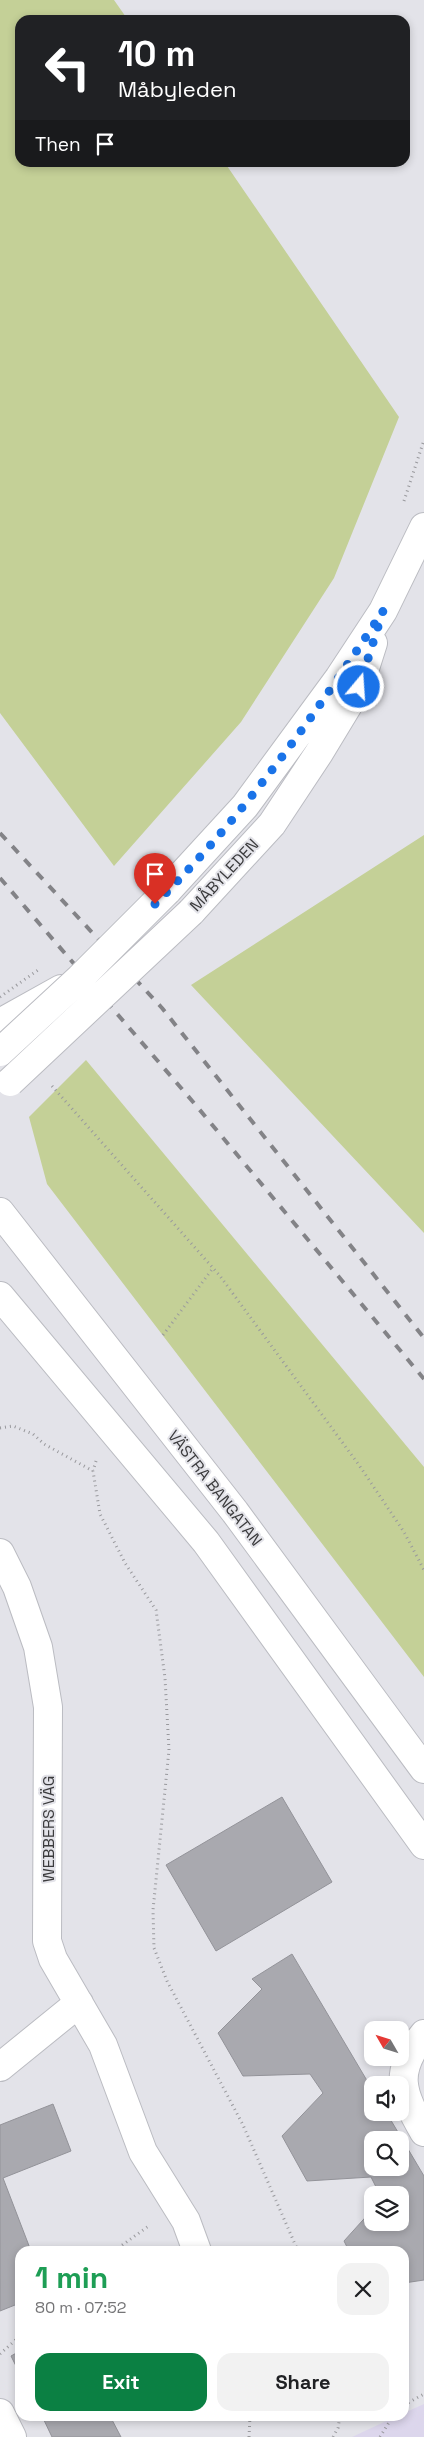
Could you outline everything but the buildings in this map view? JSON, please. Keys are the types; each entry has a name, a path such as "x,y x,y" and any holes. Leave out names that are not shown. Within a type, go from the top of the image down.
{"street":[{"name":"MÅBYLEDEN","path":"0,1052 80,978 167,891 245,806 334,686 383,611 424,527"},
{"name":"MÅBYLEDEN","path":"5,1087 192,912 272,824 320,753 359,687 383,611"},
{"path":"0,1023 80,978"},
{"name":"VÄSTRA BANGATAN","path":"0,1212 235,1512 424,1769"},
{"path":"0,1296 206,1542 424,1845"},
{"name":"WEBBERS VÄG","path":"0,1553 17,1587 38,1647 48,1707 48,1940 53,1959 103,2044 143,2152 186,2221 195,2246"},
{"path":"0,2067 79,2003"},
{"path":"424,2034 411,2050 402,2079 408,2105 424,2132"},
{"path":"0,2413 12,2437"}],"path":[{"path":"64,1100 213,1268 359,1465 404,1532 424,1570"},
{"path":"162,1335 213,1268"},
{"path":"0,1428 13,1426 33,1434 44,1444 93,1471"},
{"path":"98,1453 93,1471 100,1514 125,1563 156,1610 166,1678 169,1750 153,1910 154,1948 167,1981 243,2125 296,2246"},
{"path":"121,2246 176,2205"},
{"path":"0,2354 15,2340"},
{"path":"409,2402 424,2394"},
{"path":"249,2437 250,2421"},
{"path":"333,2437 339,2421"},
{"path":"380,2437 389,2421"}],"shaded area":[{"path":"424,2404 424,2437 352,2437 386,2421 409,2421 409,2411"}],"green space":[{"path":"0,0 114,0 124,15 15,15 15,167 228,167 399,417 334,578 241,722 114,866 0,713"},
{"path":"424,835 424,1233 191,985"},
{"path":"86,1060 424,1467 424,1677 47,1184 29,1117"}],"railway":[{"path":"0,833 162,1008 424,1338"},
{"path":"0,878 194,1103 424,1379"}],"route":[{"path":"155,904 245,806 298,737 383,611 359,687"}]}
